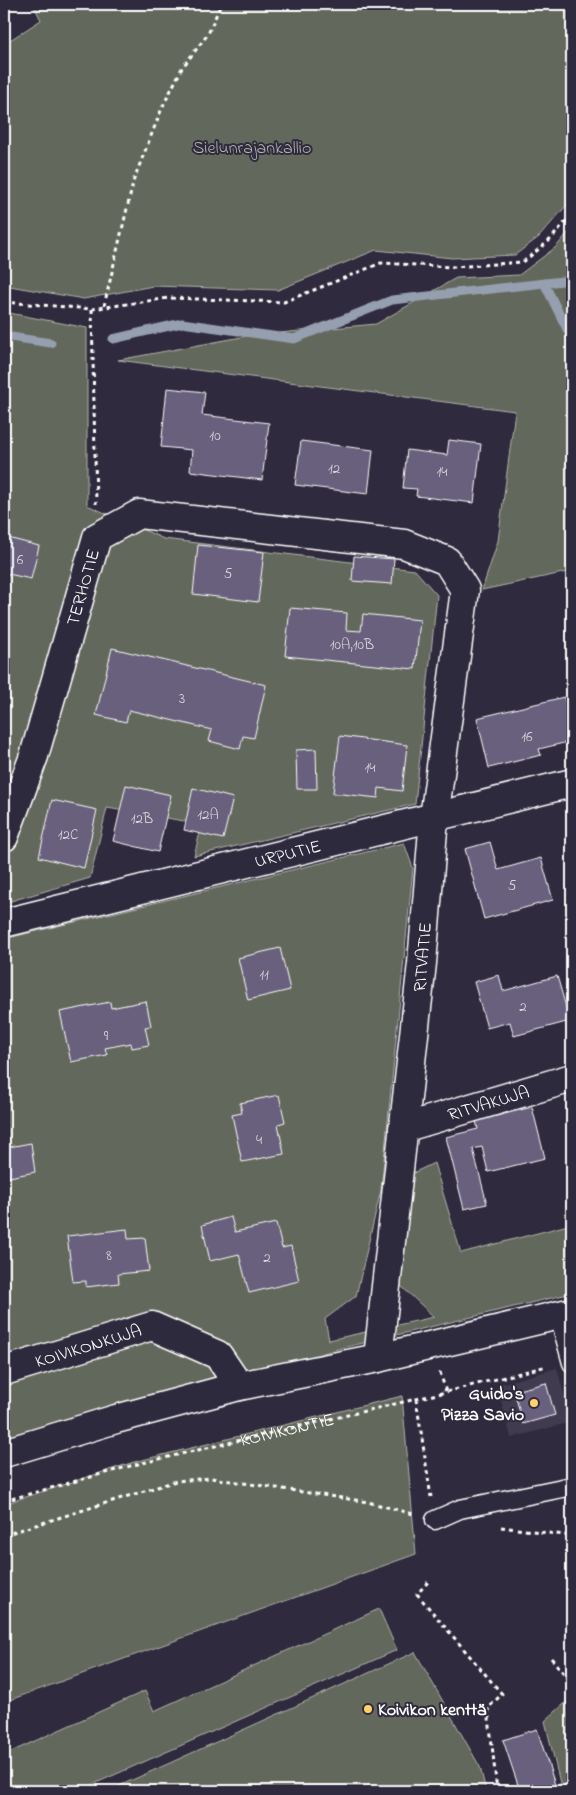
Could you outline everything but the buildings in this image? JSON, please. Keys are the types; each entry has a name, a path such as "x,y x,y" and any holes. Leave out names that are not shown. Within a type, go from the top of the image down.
{"street":[{"name":"TERHOTIE","path":"4,837 34,756 97,537 139,514 404,544 446,561"},
{"name":"RITVATIE","path":"378,1358 422,962 434,818 465,590 446,561"},
{"name":"URPUTIE","path":"4,923 572,783"},
{"name":"RITVAKUJA","path":"403,1128 572,1078"},
{"path":"4,1453 116,1419 239,1386 378,1358 431,1344 566,1314"},
{"name":"KOIVIKONKUJA","path":"4,1370 152,1326 218,1355 239,1386"}],"lane":[{"path":"566,1314 572,1362"},
{"path":"435,1520 460,1508 572,1486"}],"path":[{"path":"104,306 134,179 162,108 182,68 208,34 220,4"},
{"path":"4,302 92,308 169,298 284,302 381,263 454,267 523,262 549,241 572,214"},
{"path":"92,308 97,537"},
{"name":"KOIVIKONTIE","path":"4,1501 134,1465 572,1362"},
{"path":"4,1535 176,1481 211,1478 368,1502 435,1520 416,1398"},
{"path":"500,1527 572,1536"},
{"path":"428,1582 417,1594 502,1694 488,1708 497,1791"},
{"path":"551,1658 572,1683"}],"shaded area":[{"path":"557,1368 572,1422 511,1438 497,1385"}],"green space":[{"name":"Sielunrajankallio","path":"33,4 572,4 572,199 539,237 515,255 452,258 376,250 278,290 153,286 84,299 4,285 4,44 41,20"},
{"path":"572,228 572,571 482,590 498,541 515,411 118,360 247,336 376,324 456,278 519,275 556,247"},
{"path":"4,312 87,328 87,505 164,539 415,570 437,595 415,804 194,856 202,824 107,808 90,878 4,903"},
{"path":"404,843 413,868 381,1190 356,1296 325,1319 329,1340 434,1317 400,1285 413,1173 434,1163 461,1253 572,1224 572,1293 334,1350 4,1443 4,939"},
{"path":"402,1396 416,1554 4,1702 4,1504 134,1462"},
{"path":"379,1609 397,1650 78,1791 4,1791 4,1755 145,1691 154,1711"},
{"name":"Koivikon kenttä","path":"415,1652 480,1767 486,1791 108,1791"},
{"path":"572,1697 572,1791 562,1791 545,1721"}],"waterway":[{"path":"113,339 182,323 294,339 392,300 572,280"},
{"path":"544,283 572,339"},
{"path":"4,336 51,343"}],"place":[{"name":"Guido's Pizza Savio","path":"534,1403"},
{"name":"Koivikon kenttä","path":"368,1709"}]}
